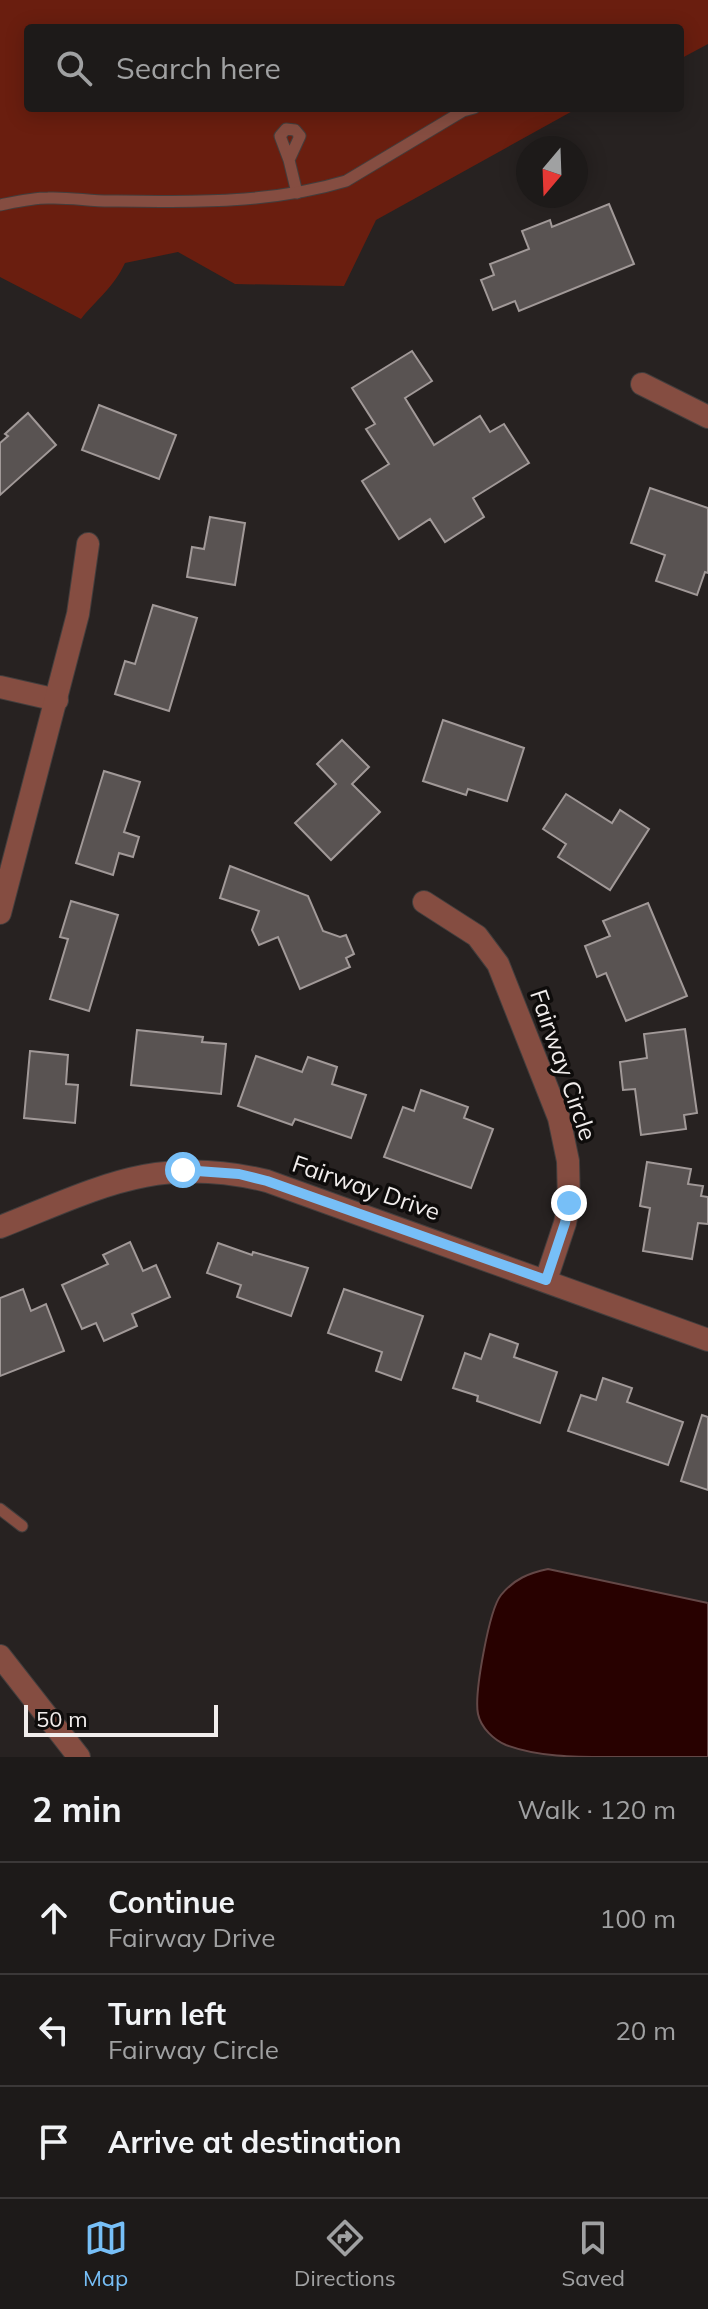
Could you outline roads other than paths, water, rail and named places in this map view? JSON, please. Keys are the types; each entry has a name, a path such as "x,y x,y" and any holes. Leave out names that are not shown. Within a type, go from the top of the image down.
{"street":[{"path":"642,384 708,417"},
{"path":"0,913 78,614 88,544"},
{"path":"0,687 57,700"},
{"name":"Fairway Circle","path":"424,902 477,936 498,964 559,1118 568,1161 569,1203 546,1280"},
{"name":"Fairway Drive","path":"0,1227 130,1178 183,1170 211,1171 267,1181 708,1340"},
{"path":"0,1656 79,1757"}],"lane":[{"path":"0,205 45,197 106,201 216,200 297,193 346,181 461,112"},
{"path":"289,160 297,193"},
{"path":"0,1509 22,1526"}]}
